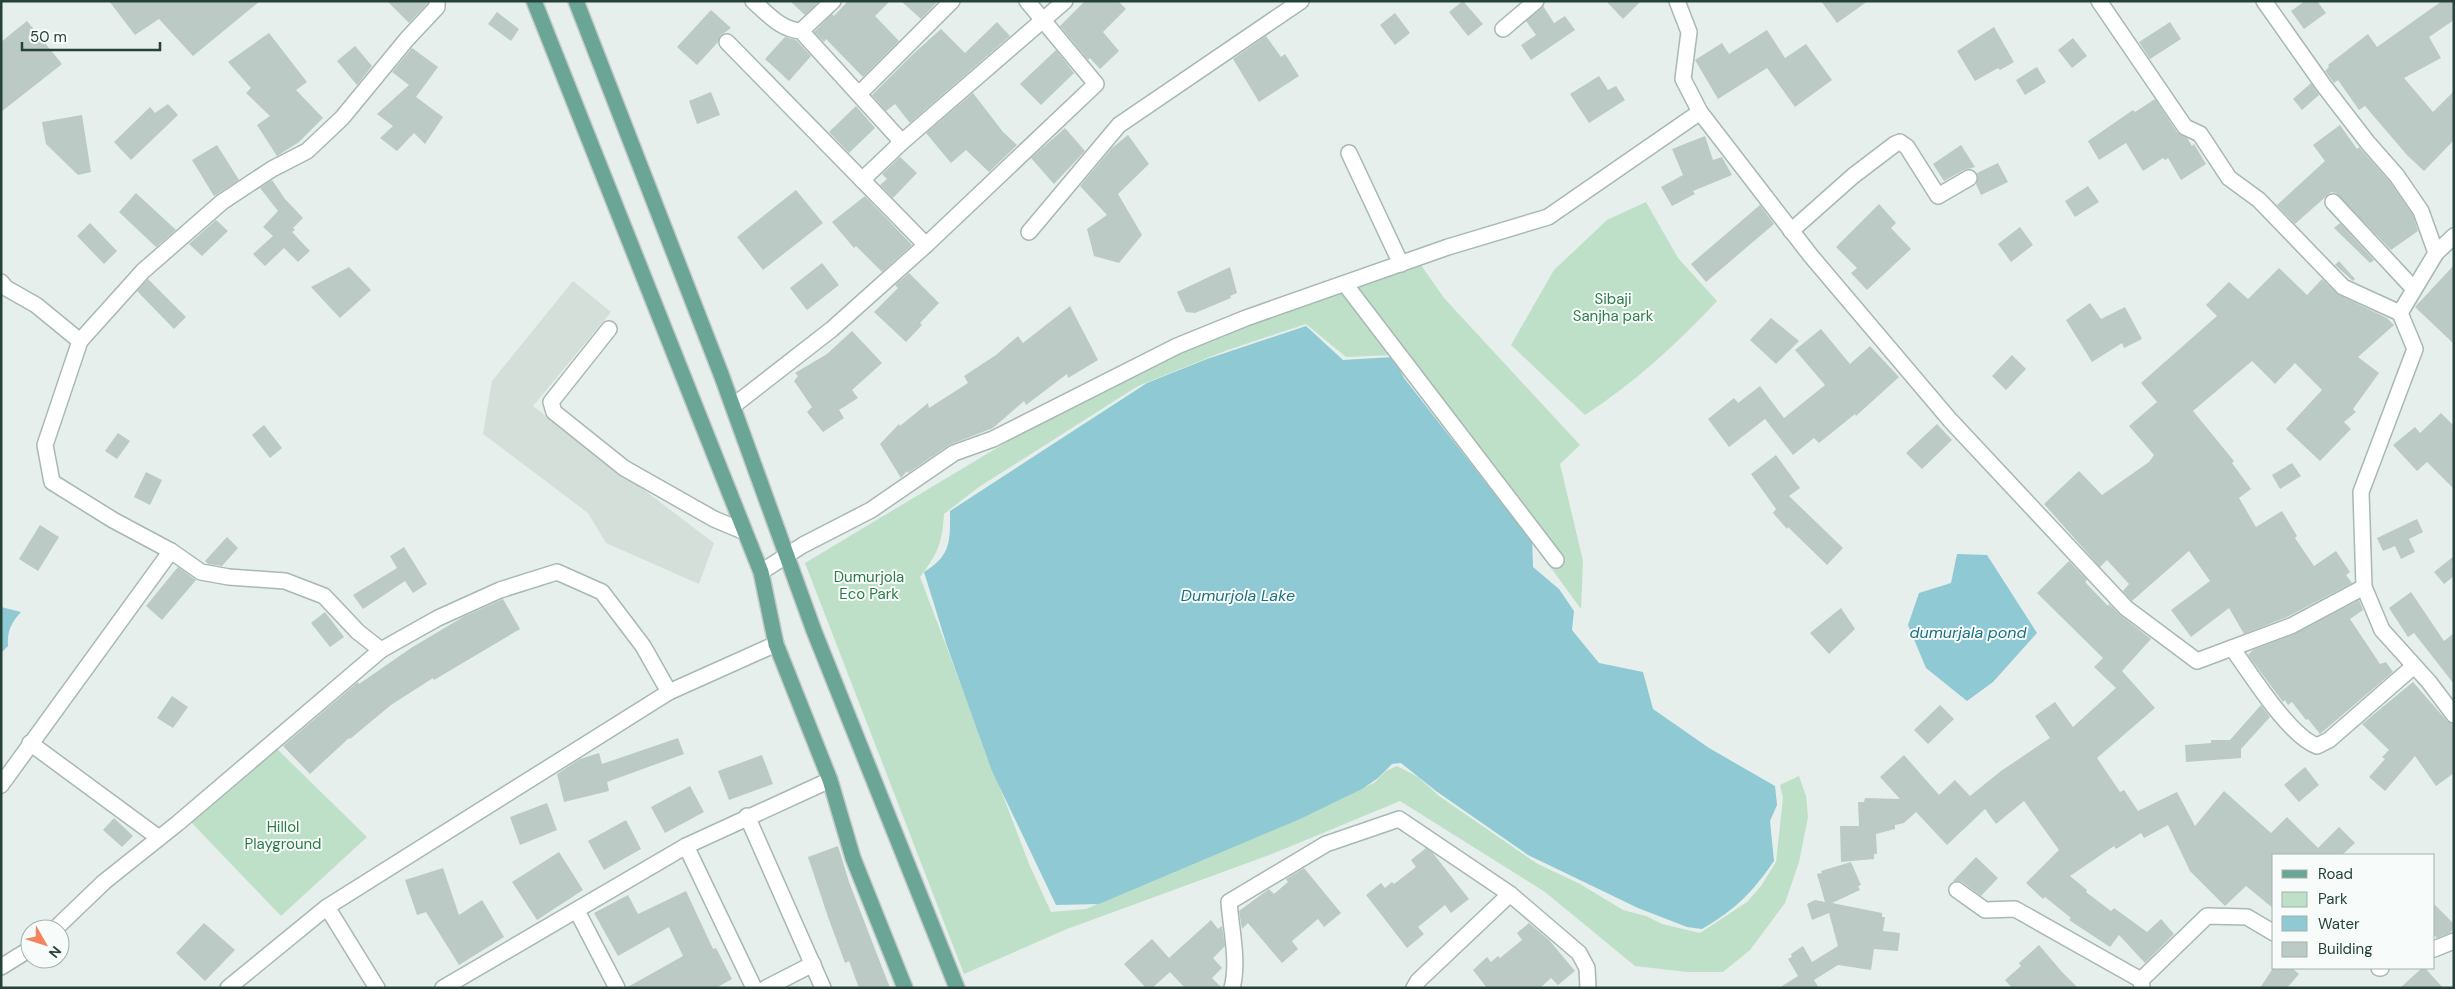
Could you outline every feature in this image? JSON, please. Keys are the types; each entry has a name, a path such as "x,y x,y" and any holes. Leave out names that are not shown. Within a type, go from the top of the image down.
{"main road":[{"path":"534,1 761,572 776,644 830,780 853,858 905,988"},
{"path":"576,1 733,406 814,631 958,988"}],"street":[{"path":"381,650 358,632 324,596 285,580 230,577 201,572 171,551 113,520 52,482 46,445 80,341 144,271 222,202 272,169 307,151 342,118 407,39 437,7 437,1"},
{"path":"753,1 790,31 802,31 833,1"},
{"path":"859,94 952,1"},
{"path":"733,406 832,329 926,246 1096,84 1027,1"},
{"path":"862,180 902,142 1065,1"},
{"path":"1029,232 1119,125 1301,1"},
{"path":"1503,29 1536,1"},
{"path":"1677,1 1689,32 1683,79 1700,112 1791,231 1950,420 2126,608 2197,661 2291,626 2364,587"},
{"path":"2099,1 2185,127 2200,134 2229,178 2259,200 2343,287 2400,313 2415,349 2361,492 2364,587 2382,630 2454,715"},
{"path":"2264,1 2335,100 2368,143 2397,176 2420,211 2436,253"},
{"path":"802,31 902,142"},
{"path":"727,42 926,246"},
{"path":"761,572 803,545 871,510 954,453 993,439 1177,346 1246,318 1448,246 1548,217 1700,112"},
{"path":"1791,231 1853,176 1900,142 1907,147 1938,196 1969,178"},
{"path":"1349,153 1400,264"},
{"path":"2333,202 2413,288"},
{"path":"2400,313 2413,288 2436,253 2454,236"},
{"path":"1,282 6,288 36,305 80,341"},
{"path":"1345,284 1556,560"},
{"path":"609,329 551,402 554,412 624,468 714,519 745,532"},
{"path":"1,785 171,551"},
{"path":"65,919 104,882 159,838 381,650 438,618 500,590 557,572 602,592 643,646 669,692"},
{"path":"228,988 327,907 669,692 776,644"},
{"path":"2232,648 2293,729 2307,742 2317,746 2329,740 2414,666"},
{"path":"30,743 159,838"},
{"path":"443,988 577,912 686,846 747,816 830,780"},
{"path":"747,816 823,988"},
{"path":"1232,988 1234,980 1233,947 1229,902 1326,844 1399,819 1510,894 1579,953 1588,968 1588,988"},
{"path":"686,846 754,988"},
{"path":"1957,890 1986,910 2015,909 2142,984 2207,916 2247,917 2272,932"},
{"path":"1414,988 1418,981 1510,894"},
{"path":"327,907 377,988"},
{"path":"577,912 617,988"},
{"path":"2435,949 2454,941"},
{"path":"1,967 20,955"},
{"path":"766,988 814,964"}],"shaded area":[{"path":"573,281 611,312 533,406 714,543 699,584 606,543 588,513 483,434 492,381"}],"green space":[{"name":"Sibaji Sanjha park","path":"1646,202 1678,258 1717,301 1654,362 1621,390 1585,415 1511,345 1554,270 1607,220"},
{"name":"Dumurjola Eco Park","path":"1416,258 1444,298 1580,445 1560,464 1583,561 1581,609 1482,474 1405,375 1394,355 1346,357 1306,324 1225,351 1138,386 979,487 944,514 938,548 920,577 1029,864 1051,912 1086,909 1374,783 1386,771 1397,766 1418,777 1439,796 1536,863 1580,884 1623,910 1646,916 1662,924 1700,933 1747,902 1761,886 1776,862 1783,798 1780,785 1799,776 1806,796 1808,817 1799,862 1785,903 1750,950 1723,972 1687,972 1635,966 1545,892 1400,801 1272,854 1067,929 964,974 805,563 1030,428 1171,353"},
{"name":"Hillol Playground","path":"277,749 367,837 281,916 190,821"}],"water":[{"name":"Dumurjola Lake","path":"1306,326 1343,360 1393,357 1404,378 1508,511 1532,537 1533,567 1559,589 1574,611 1572,630 1599,663 1643,672 1653,709 1709,748 1775,786 1777,805 1770,821 1774,861 1758,883 1725,914 1702,929 1687,927 1638,908 1528,855 1436,791 1401,763 1392,764 1378,778 1362,789 1300,819 1099,904 1056,905 992,771 947,646 924,572 940,559 948,546 950,511 1147,383 1207,359"},
{"name":"dumurjala pond","path":"1957,554 1987,555 2037,633 1993,682 1967,701 1926,668 1908,625 1919,593 1951,583"},
{"path":"1,607 21,612 10,628 8,646 1,653"}],"building":[{"path":"109,1 260,1 193,56 159,19 135,35"},
{"path":"387,1 428,1 428,3 409,23"},
{"path":"790,1 818,1 819,2 805,15"},
{"path":"848,1 890,1 875,16 899,41 863,77 826,39 824,42 814,32 832,14 834,16"},
{"path":"901,1 938,1 921,19"},
{"path":"1085,1 1118,1 1126,9 1103,32 1119,51 1100,69 1090,58 1088,60 1060,26"},
{"path":"1463,1 1483,24 1468,36 1449,12"},
{"path":"1606,1 1641,1 1623,19"},
{"path":"1821,1 1868,1 1837,23"},
{"path":"2305,1 2317,1 2326,13 2304,29 2291,11"},
{"path":"2442,1 2454,1 2454,20 2429,37 2441,58 2404,78 2433,112 2454,91 2454,140 2424,171 2407,155 2365,106 2359,110 2338,80 2334,83 2325,71 2329,67 2328,65 2368,34 2377,47"},
{"path":"1543,6 1554,23 1565,16 1575,30 1531,60 1521,45 1536,35 1526,21"},
{"path":"711,10 731,28 720,36 718,42 697,65 677,47"},
{"path":"497,12 519,29 511,41 488,24"},
{"path":"1395,13 1410,33 1395,45 1380,25"},
{"path":"27,21 62,64 1,112 1,42"},
{"path":"997,22 1010,36 910,123 895,104 886,111 872,95 941,29 965,53"},
{"path":"2170,22 2181,39 2150,59 2139,42"},
{"path":"1994,27 2014,62 2000,70 1998,68 1975,81 1957,51"},
{"path":"1767,30 1785,58 1806,44 1832,80 1795,107 1767,68 1718,99 1695,60 1722,43 1729,54"},
{"path":"269,33 307,82 296,90 323,118 299,142 277,156 257,125 270,116 246,93 251,88 228,62"},
{"path":"1266,36 1281,57 1285,54 1299,76 1259,102 1233,59"},
{"path":"785,37 796,40 811,56 789,81 765,59"},
{"path":"2073,38 2087,56 2072,68 2058,50"},
{"path":"355,46 372,66 357,85 337,61"},
{"path":"412,48 438,67 416,97 443,117 425,144 414,133 397,151 380,138 393,126 377,114 409,85 392,72"},
{"path":"1056,50 1074,73 1041,105 1020,84"},
{"path":"2037,67 2046,82 2025,95 2016,80"},
{"path":"1599,76 1608,90 1616,86 1625,100 1589,123 1570,94"},
{"path":"2311,83 2319,95 2302,110 2293,99"},
{"path":"711,92 720,115 697,124 689,101"},
{"path":"973,93 1003,132 1017,145 989,172 966,150 951,163 926,133"},
{"path":"2155,99 2177,132 2187,138 2192,146 2194,144 2206,164 2181,180 2168,158 2165,160 2163,158 2143,171 2126,143 2099,160 2088,141 2133,110 2135,112"},
{"path":"168,104 178,115 131,160 114,142 150,107 155,113"},
{"path":"856,106 875,128 849,153 829,132"},
{"path":"82,115 91,172 78,175 46,144 42,122"},
{"path":"2340,125 2357,149 2359,147 2390,182 2413,215 2418,231 2391,250 2336,193 2331,192 2295,224 2277,205 2325,161 2313,145"},
{"path":"1065,128 1085,151 1054,184 1031,158"},
{"path":"1128,135 1149,164 1118,194 1142,235 1119,263 1094,256 1087,229 1107,215 1080,186 1112,148"},
{"path":"1705,136 1713,160 1722,157 1732,175 1693,191 1695,194 1672,206 1661,187 1683,175 1672,149"},
{"path":"217,145 239,180 214,196 192,160"},
{"path":"1961,145 1975,167 1964,170 1944,181 1933,164"},
{"path":"900,157 917,173 893,198 880,185 887,179 882,174"},
{"path":"1998,163 2008,182 1981,195 1976,184 1977,173"},
{"path":"272,180 285,199 303,218 293,228 295,230 292,232 310,251 298,262 284,248 265,266 253,254 273,236 263,227 278,211 260,188"},
{"path":"2088,186 2099,202 2075,217 2065,201"},
{"path":"796,190 823,223 763,270 737,237"},
{"path":"136,193 176,230 156,247 119,212"},
{"path":"865,196 912,245 882,272 856,246 854,248 832,222"},
{"path":"1879,204 1896,223 1891,228 1911,249 1867,290 1851,273 1857,268 1836,247"},
{"path":"1760,205 1774,224 1706,282 1691,264"},
{"path":"216,220 228,231 202,256 189,244"},
{"path":"90,223 117,251 104,264 77,236"},
{"path":"2340,223 2374,260 2370,263 2334,228"},
{"path":"2020,227 2033,245 2011,262 1998,244"},
{"path":"2339,261 2355,279 2353,281 2335,265"},
{"path":"822,263 839,285 807,310 790,288"},
{"path":"2454,265 2454,344 2415,307"},
{"path":"349,267 371,290 340,318 311,287"},
{"path":"1230,267 1237,293 1230,296 1231,298 1195,313 1186,312 1177,292"},
{"path":"2279,268 2307,295 2322,279 2339,295 2387,318 2394,325 2358,357 2379,373 2353,409 2356,412 2344,422 2351,429 2320,461 2286,429 2322,390 2295,363 2275,384 2252,361 2193,411 2234,461 2232,463 2251,489 2239,498 2256,527 2282,511 2297,536 2295,538 2314,566 2336,551 2350,572 2346,575 2352,583 2287,617 2244,634 2229,608 2191,637 2171,610 2210,581 2189,551 2132,601 2123,591 2129,584 2107,560 2100,567 2044,504 2079,471 2102,495 2149,462 2154,455 2129,426 2157,402 2141,383 2217,316 2206,305 2229,282 2248,299"},
{"path":"909,273 939,303 920,323 922,325 906,342 874,312 898,288 895,285"},
{"path":"148,279 186,317 174,329 137,291"},
{"path":"2090,303 2101,319 2125,307 2142,339 2124,348 2122,343 2092,362 2066,320"},
{"path":"1070,306 1098,360 1068,378 1067,374 1026,405 1024,401 993,428 949,445 908,473 907,471 901,478 880,444 899,424 900,426 928,403 929,408 968,383 964,376 996,355 1018,336 1023,343"},
{"path":"1771,318 1799,341 1776,364 1750,340"},
{"path":"1821,329 1850,364 1870,346 1899,377 1856,416 1855,414 1819,443 1814,438 1793,455 1765,419 1729,447 1708,419 1734,398 1738,403 1760,386 1784,418 1825,385 1795,350"},
{"path":"852,331 882,363 852,390 858,398 839,410 844,418 823,432 807,412 812,407 794,381 798,376 795,373 827,354"},
{"path":"2012,355 2026,369 2006,390 1992,376"},
{"path":"2441,413 2454,426 2454,489 2427,462 2417,471 2393,445 2415,427 2420,433"},
{"path":"1937,424 1952,440 1922,469 1906,453"},
{"path":"264,425 282,448 270,458 252,435"},
{"path":"118,433 130,441 117,459 105,451"},
{"path":"1776,455 1800,488 1789,496 1843,548 1827,565 1788,527 1787,529 1773,513 1776,509 1751,474"},
{"path":"2292,463 2301,476 2280,489 2272,475"},
{"path":"146,472 162,480 150,505 134,497"},
{"path":"2417,519 2423,532 2409,539 2415,552 2401,559 2395,546 2383,551 2377,538"},
{"path":"40,525 59,537 38,571 19,559"},
{"path":"227,537 238,548 222,566 208,564 205,561"},
{"path":"404,547 427,584 413,593 405,581 363,609 353,595 397,568 390,556"},
{"path":"2454,556 2454,576 2444,584 2434,572"},
{"path":"2069,561 2087,580 2085,582 2108,606 2109,604 2151,639 2122,671 2155,708 2097,758 2120,792 2124,790 2138,811 2177,792 2195,826 2224,791 2271,833 2287,817 2318,848 2339,827 2355,843 2343,854 2272,854 2272,907 2246,886 2225,906 2190,871 2168,825 2144,838 2141,833 2116,849 2114,846 2070,876 2087,890 2086,892 2111,911 2114,908 2147,932 2161,919 2174,934 2145,963 2119,935 2110,947 2069,920 2071,918 2045,897 2043,899 2026,883 2059,850 2024,801 1996,824 1985,809 1947,845 1916,812 1904,823 1895,825 1895,829 1876,834 1877,854 1874,854 1874,859 1841,862 1840,826 1859,826 1858,802 1864,802 1865,798 1900,799 1880,777 1904,755 1939,795 1955,780 1970,796 2001,771 2050,738 2035,716 2055,702 2073,727 2116,688 2094,667 2103,658 2037,593"},
{"path":"178,567 196,580 162,620 146,606"},
{"path":"2411,592 2444,641 2454,633 2454,684 2414,633 2408,637 2389,608"},
{"path":"503,599 520,629 434,680 433,678 391,705 349,738 310,774 283,746 358,682 359,684 411,648 463,617"},
{"path":"2359,600 2363,610 2350,619 2380,664 2386,662 2393,672 2320,734 2292,702 2288,705 2285,700 2283,702 2248,655 2253,650 2295,634"},
{"path":"1841,608 1855,629 1829,654 1810,633"},
{"path":"325,612 344,637 330,647 311,623"},
{"path":"2413,682 2447,721 2454,725 2454,773 2436,786 2415,756 2385,791 2369,777 2385,759 2382,757 2389,750 2362,724"},
{"path":"172,696 188,707 173,728 157,718"},
{"path":"1940,705 1954,719 1928,744 1914,730"},
{"path":"2261,705 2270,717 2241,749 2241,758 2186,762 2185,745 2211,743 2211,740 2230,740"},
{"path":"678,738 684,754 607,782 609,791 564,802 557,774 580,759 599,753 602,764"},
{"path":"762,755 773,784 729,800 718,771"},
{"path":"2305,767 2319,785 2299,802 2284,785"},
{"path":"690,786 704,812 665,833 651,807"},
{"path":"547,803 557,830 520,845 510,817"},
{"path":"114,818 133,836 122,847 103,830"},
{"path":"626,820 641,849 604,870 588,841"},
{"path":"838,846 849,882 890,988 859,988 849,961 845,963 828,917 808,857"},
{"path":"1426,848 1432,852 1469,899 1451,913 1445,905 1418,927 1424,934 1407,948 1366,895 1381,883 1385,888 1392,882 1394,884 1416,867 1411,860"},
{"path":"559,852 583,890 537,920 512,882"},
{"path":"1976,857 1998,878 1981,896 1962,882 1953,881"},
{"path":"1851,862 1861,885 1858,886 1860,890 1832,903 1882,913 1882,917 1885,917 1883,931 1900,933 1898,951 1874,949 1871,970 1838,965 1814,980 1819,988 1779,988 1798,976 1788,959 1792,957 1791,954 1803,946 1812,962 1838,946 1829,913 1812,920 1807,904 1815,900 1825,902 1817,874"},
{"path":"443,868 459,915 482,900 504,937 459,965 426,912 417,915 405,880"},
{"path":"1304,868 1341,913 1324,927 1318,919 1292,941 1298,949 1282,963 1248,923 1242,929 1239,911 1269,889 1274,894 1288,882 1286,879"},
{"path":"686,891 713,949 716,948 732,979 716,988 626,988 683,956 669,927 618,956 594,913 628,895 638,914"},
{"path":"2435,905 2454,924 2454,928 2450,933 2437,938 2435,936"},
{"path":"1211,920 1218,929 1222,926 1225,946 1213,958 1222,968 1212,978 1222,988 1185,988 1170,972 1152,988 1146,988 1124,964 1152,939 1169,958"},
{"path":"204,923 235,950 205,981 176,953"},
{"path":"1529,923 1549,940 1575,971 1558,985 1551,978 1540,988 1487,988 1473,970 1487,957 1491,962 1498,956 1500,958 1522,940 1517,933"},
{"path":"2039,945 2078,988 2012,988 2005,980 2021,966 2019,963"},
{"path":"2272,969 2293,969 2299,974 2287,988 2260,988"},
{"path":"2421,969 2426,969 2443,988 2400,988"}]}
